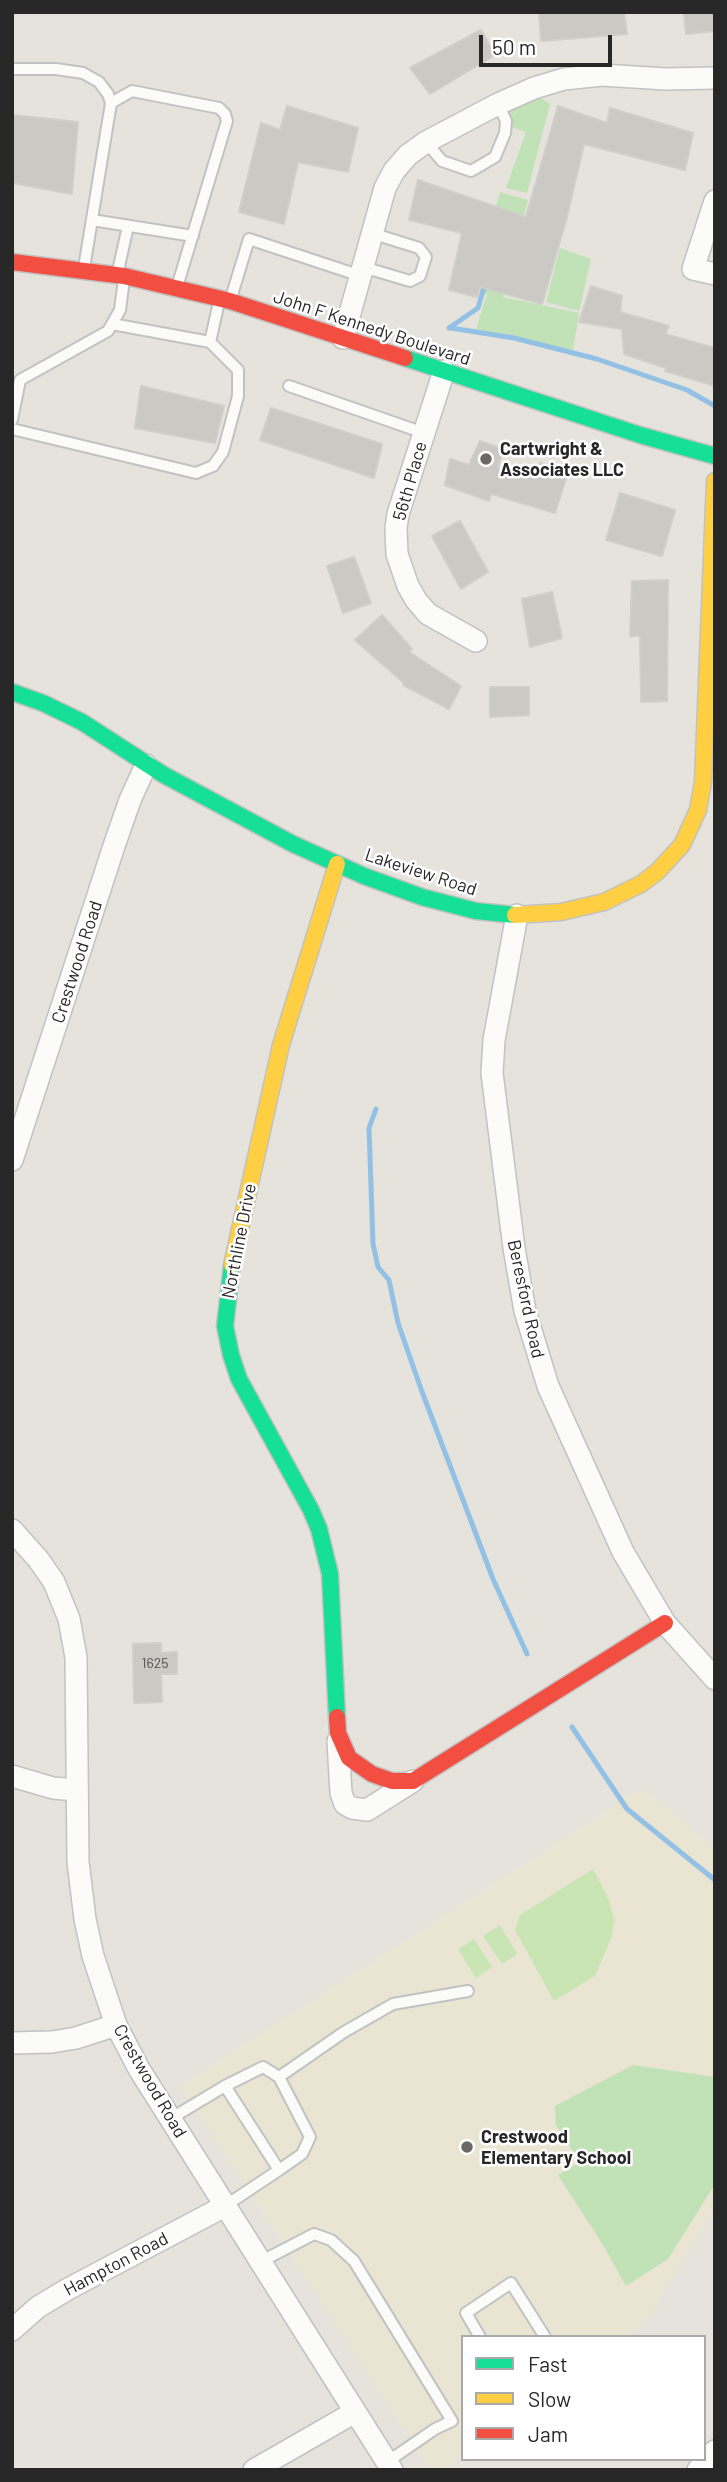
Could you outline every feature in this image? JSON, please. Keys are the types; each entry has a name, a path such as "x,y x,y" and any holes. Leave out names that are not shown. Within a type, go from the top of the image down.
{"street":[{"path":"343,338 385,188 394,171 408,155 426,142 534,88 579,77 602,75 667,79 715,78"},
{"path":"715,201 693,269 715,274"},
{"name":"John F Kennedy Boulevard","path":"12,262 121,276 225,300 640,435 715,456"},
{"name":"56th Place","path":"444,371 398,514 397,554 408,586 428,614 476,640"},
{"name":"Lakeview Road","path":"12,692 43,703 82,722 146,765 293,844 422,897 476,911 517,915 561,912 604,902 642,884 673,856 688,834 698,810 710,716 715,481"},
{"name":"Crestwood Road","path":"12,1160 117,837 146,765"},
{"name":"Northline Drive","path":"337,864 281,1045 230,1273 225,1326 239,1379 319,1529 330,1574 341,1793 345,1804 367,1810 665,1622"},
{"name":"Beresford Road","path":"517,915 494,1040 492,1073 514,1248 525,1311 540,1366 622,1552 665,1622 715,1679"},
{"name":"Crestwood Road","path":"12,1530 54,1582 69,1619 76,1657 78,1861 85,1919 93,1956 116,2025 170,2119 390,2466"},
{"name":"Northline Drive","path":"338,1733 349,1758 358,1767 392,1781 413,1781"},
{"path":"12,1776 54,1788 77,1790"},
{"path":"12,2043 52,2042 76,2038 116,2025"},
{"name":"Hampton Road","path":"12,2330 38,2308 68,2289 225,2206"},
{"path":"254,2470 355,2412"},
{"path":"698,2470 715,2451"}],"lane":[{"path":"12,69 56,69 83,73 99,82 108,94 111,103 83,270"},
{"path":"111,103 132,91 219,108 225,114 227,121 176,287"},
{"path":"426,142 442,161 471,171 495,157 505,133 506,121 498,104"},
{"path":"92,219 193,236"},
{"path":"12,419 20,380 108,331 120,310 121,276 128,226"},
{"path":"210,342 249,239 362,271 410,281 420,276 426,257 419,248 371,233"},
{"path":"12,429 197,473 213,467 223,453 238,396 238,370 210,342 112,324"},
{"path":"289,386 424,433"},
{"path":"279,2077 344,2032 393,2004 468,1992"},
{"path":"170,2119 263,2067 279,2077 310,2137 302,2154 225,2206"},
{"path":"225,2086 279,2170"},
{"path":"260,2262 314,2234 331,2240 354,2262 457,2418 435,2429 390,2466"},
{"path":"479,2335 466,2313 512,2283 544,2335"}],"shaded area":[{"name":"Crestwood Elementary School","path":"642,1788 715,1849 715,2208 643,2325 630,2335 461,2335 461,2456 442,2470 431,2470 180,2086"}],"green space":[{"path":"536,95 550,104 527,193 506,188 526,132 511,127 510,106"},
{"path":"500,192 528,200 503,297 579,313 573,350 476,329 487,294 474,290"},
{"path":"560,248 591,259 579,311 546,302"},
{"path":"593,1869 609,1900 614,1920 612,1936 595,1976 554,2001 515,1930 520,1915"},
{"path":"500,1925 517,1954 502,1964 483,1936"},
{"path":"474,1939 492,1967 476,1978 458,1949"},
{"path":"633,2065 715,2077 715,2184 668,2259 626,2286 558,2175 580,2162 556,2125 555,2106"}],"building":[{"path":"539,12 624,12 627,34 541,41"},
{"path":"684,12 715,12 715,31 686,34"},
{"path":"481,30 495,55 430,94 410,68"},
{"path":"287,106 358,128 348,172 298,162 284,224 239,212 261,123 280,130"},
{"path":"558,106 607,123 610,108 693,133 685,170 584,144 542,304 480,287 477,297 449,290 462,233 409,220 418,180 526,217"},
{"path":"12,115 78,122 72,194 12,183"},
{"path":"591,286 622,296 620,312 669,326 665,334 715,348 715,386 665,371 666,368 624,354 622,329 579,322"},
{"path":"141,386 224,406 215,443 135,428"},
{"path":"271,408 382,444 374,478 260,440"},
{"path":"480,441 503,449 498,468 534,478 540,463 569,469 555,513 491,494 489,501 445,485 450,459 469,465"},
{"path":"620,493 675,510 662,556 606,540"},
{"path":"460,521 488,572 461,589 432,536"},
{"path":"354,557 371,603 343,613 327,566"},
{"path":"668,580 667,701 641,702 640,636 630,636 632,581"},
{"path":"552,592 562,638 530,647 522,599"},
{"path":"382,615 412,649 409,652 461,686 449,709 403,685 404,683 355,640"},
{"path":"490,687 529,687 529,715 490,717"},
{"path":"161,1643 161,1653 177,1652 177,1674 161,1674 162,1702 134,1703 133,1644"}],"waterway":[{"path":"449,328 478,308 485,284"},
{"path":"451,328 514,338 597,359 687,390 715,406"},
{"path":"376,1109 369,1128 373,1244 378,1267 389,1280 398,1323 421,1389 493,1579 527,1654"},
{"path":"572,1727 627,1809 715,1880"}],"traffic: fast":[{"path":"405,358 640,435 715,456"},
{"path":"12,692 43,703 82,722 164,775 293,844 364,876 422,897 476,911 515,915"},
{"path":"232,1265 225,1326 231,1355 239,1379 311,1510 319,1529 330,1574 337,1717"}],"traffic: slow":[{"path":"515,915 561,912 604,902 641,884 657,872 682,845 698,810 703,782 715,481"},
{"path":"232,1265 281,1045 337,864"}],"traffic: jam":[{"path":"12,262 124,276 230,301 405,358"},
{"path":"337,1717 338,1733 349,1758 372,1774 392,1781 413,1781 665,1623"}],"place":[{"name":"Cartwright & Associates LLC","path":"486,459"},
{"name":"Crestwood Elementary School","path":"467,2147"}]}
